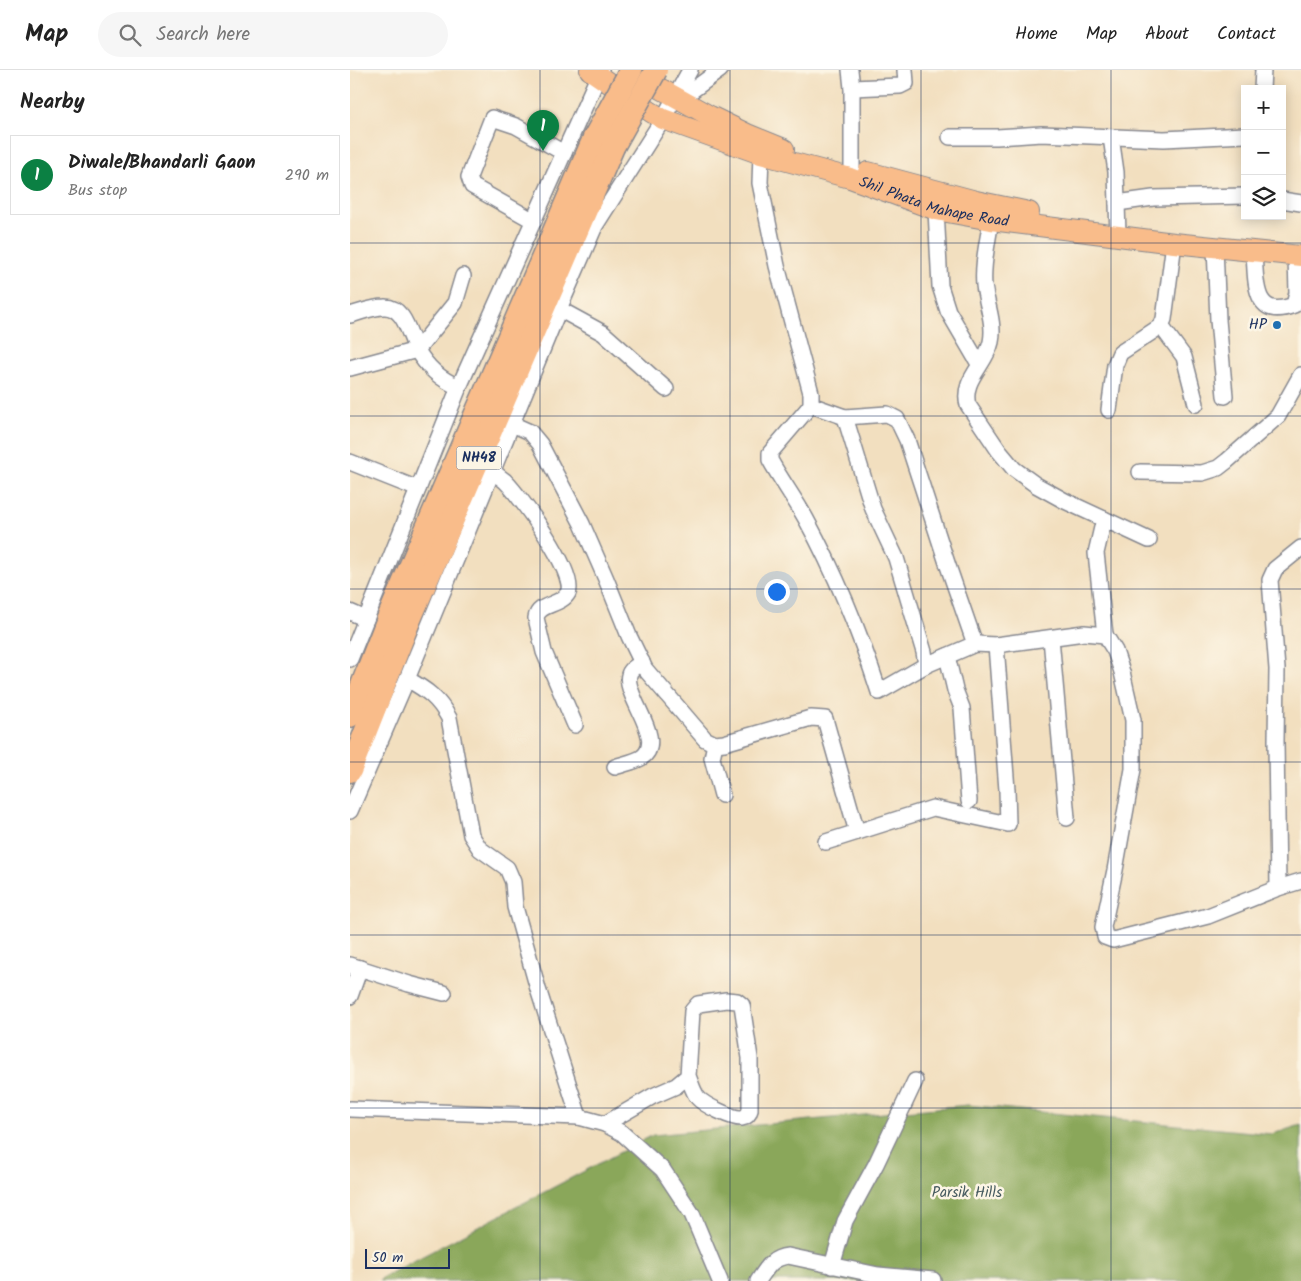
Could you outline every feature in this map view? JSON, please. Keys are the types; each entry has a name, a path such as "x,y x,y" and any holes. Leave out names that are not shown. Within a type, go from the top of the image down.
{"highway":[{"name":"NH48","path":"350,771 604,142 630,70"},
{"name":"NH48","path":"350,716 409,570 604,142 656,70"}],"main road":[{"name":"Shil Phata Mahape Road","path":"630,70 677,98 747,134 851,173 936,210 991,220 1118,229 1299,252"},
{"name":"Shil Phata Mahape Road","path":"597,72 663,119 761,154 1001,206 1118,229 1174,243 1254,251 1299,252"}],"street":[{"path":"350,811 407,679 595,226 677,98 690,70"},
{"path":"677,98 720,70"},
{"path":"850,70 852,88 851,173"},
{"path":"852,88 900,86 906,83 905,70"},
{"path":"1262,85 1263,70"},
{"path":"350,659 460,387 564,153 597,72"},
{"path":"534,221 472,186 469,177 492,118 516,126 564,153"},
{"path":"950,137 1041,134 1164,139 1241,135"},
{"path":"1111,137 1116,172 1118,229"},
{"path":"761,154 760,183 778,273 811,394 810,406 770,453 770,460 806,519 831,572 857,628 879,692 926,665 975,644 996,645 1084,633 1104,635"},
{"path":"1117,203 1153,198 1241,196"},
{"path":"1286,201 1301,203"},
{"path":"936,210 940,286 948,311 979,364"},
{"path":"991,220 984,279 991,324 991,342 968,385 966,397 968,405 999,451 1014,469 1036,485 1065,501 1149,540"},
{"path":"1109,410 1115,365 1120,353 1162,326 1174,243"},
{"path":"1215,247 1218,320 1225,396"},
{"path":"1254,251 1257,289 1261,301 1269,308 1286,308 1294,305 1297,294 1299,252"},
{"path":"350,368 417,350 454,303 462,276"},
{"path":"350,315 385,306 395,310 403,319 417,350 435,373 460,387"},
{"path":"559,309 603,333 666,389"},
{"path":"1162,326 1184,357 1196,404"},
{"path":"1140,472 1202,473 1218,468 1278,416 1301,375"},
{"path":"810,406 845,417 887,414 897,419 907,440 975,644"},
{"path":"845,417 874,510 896,558 924,652 926,665"},
{"path":"512,424 530,432 540,444 582,524 645,669 704,738 715,744 742,739 811,718 825,719 858,832"},
{"path":"350,462 418,489"},
{"path":"493,471 505,482 537,520 563,566 570,586 568,594 540,610 536,614 536,618 544,652 575,725"},
{"path":"1104,519 1096,553 1104,635 1115,651 1134,720 1133,769 1103,927 1105,937 1113,940 1208,916 1278,888 1301,881"},
{"path":"1278,888 1277,669 1270,580 1275,569 1301,548"},
{"path":"350,612 366,618"},
{"path":"1051,638 1066,818"},
{"path":"826,842 933,808 1008,824 996,645"},
{"path":"947,656 955,690 962,708 969,802"},
{"path":"616,767 641,758 649,750 650,741 647,728 628,680 632,670 642,662"},
{"path":"407,679 422,687 440,703 449,718 471,834 480,850 507,868 513,882 515,907 538,988 579,1117"},
{"path":"715,744 712,758 722,795"},
{"path":"350,996 355,967 444,993"},
{"path":"605,1124 653,1096 676,1086 688,1076 692,1011 698,1004 726,1000 737,1001 742,1005 750,1058 749,1114 740,1118 732,1117 700,1100 688,1076"},
{"path":"832,1266 845,1221 876,1164 915,1082"},
{"path":"350,1109 579,1117 605,1124 622,1133 663,1170 692,1214 720,1281"},
{"path":"758,1281 769,1265 778,1257 788,1256 878,1275 933,1280"}],"green space":[{"name":"Parsik Hills","path":"968,1105 1272,1134 1301,1125 1301,1281 379,1281 383,1277 653,1135"}],"place":[{"name":"Diwale/Bhandarli Gaon","path":"543,151"},
{"name":"HP","path":"1277,325"}]}
